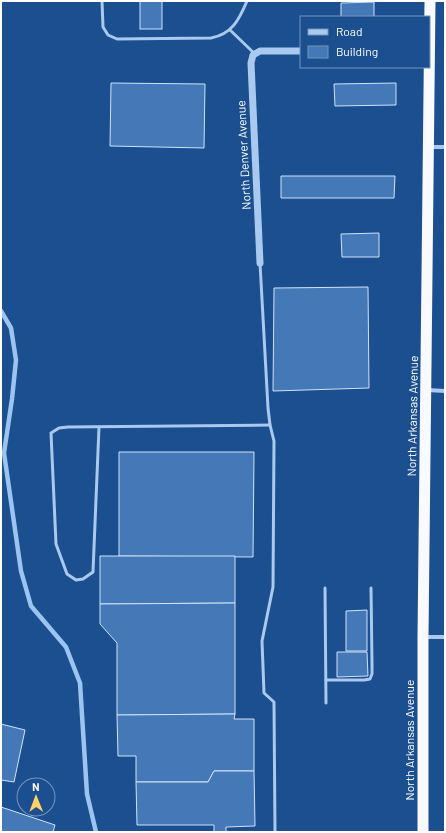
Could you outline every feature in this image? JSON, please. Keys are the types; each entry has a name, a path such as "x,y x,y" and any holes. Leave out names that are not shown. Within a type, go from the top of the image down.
{"highway":[{"name":"North Arkansas Avenue","path":"430,1 430,16"},
{"name":"North Arkansas Avenue","path":"423,832 423,637 429,68"}],"street":[{"path":"258,52 300,51"},
{"name":"North Denver Avenue","path":"258,52 253,55 251,63 260,263"},
{"path":"428,147 445,147"},
{"path":"426,390 445,390"},
{"path":"423,637 445,637"}],"lane":[{"path":"102,1 103,27 108,34 117,39 211,38 221,36 230,30 241,14 247,1"},
{"path":"230,30 258,52"},
{"path":"260,263 270,425 274,441 273,587 262,641 264,693 274,702 275,832"},
{"path":"99,427 94,566 93,572 82,579 76,580 67,574 56,544 51,433 59,428 99,427 270,425"},
{"path":"325,588 326,703"},
{"path":"326,680 370,679 372,674 371,588"}],"building":[{"path":"140,1 162,1 162,29 140,29"},
{"path":"374,2 374,16 341,16 341,3"},
{"path":"111,83 205,84 204,148 110,146"},
{"path":"396,83 396,105 335,106 334,84"},
{"path":"281,176 395,176 394,198 281,198"},
{"path":"379,233 379,257 342,257 341,234"},
{"path":"368,287 369,388 273,391 274,288"},
{"path":"119,452 254,452 253,557 119,556"},
{"path":"100,556 235,556 235,603 100,604"},
{"path":"235,603 235,714 117,715 117,643 100,624 100,604"},
{"path":"367,610 367,651 346,651 346,611"},
{"path":"337,652 367,652 368,676 337,677"},
{"path":"235,714 234,719 254,719 254,771 214,771 208,782 136,782 136,756 118,756 117,715"},
{"path":"1,724 25,730 14,782 1,780"},
{"path":"214,771 254,771 255,826 226,827 226,832 214,832 214,825 137,825 136,782 208,782"},
{"path":"1,807 16,812 16,817 31,817 55,825 53,832 1,832"}],"waterway":[{"path":"1,311 11,328 16,360 4,453 21,571 31,606 66,647 80,683 87,794 96,832"}]}
